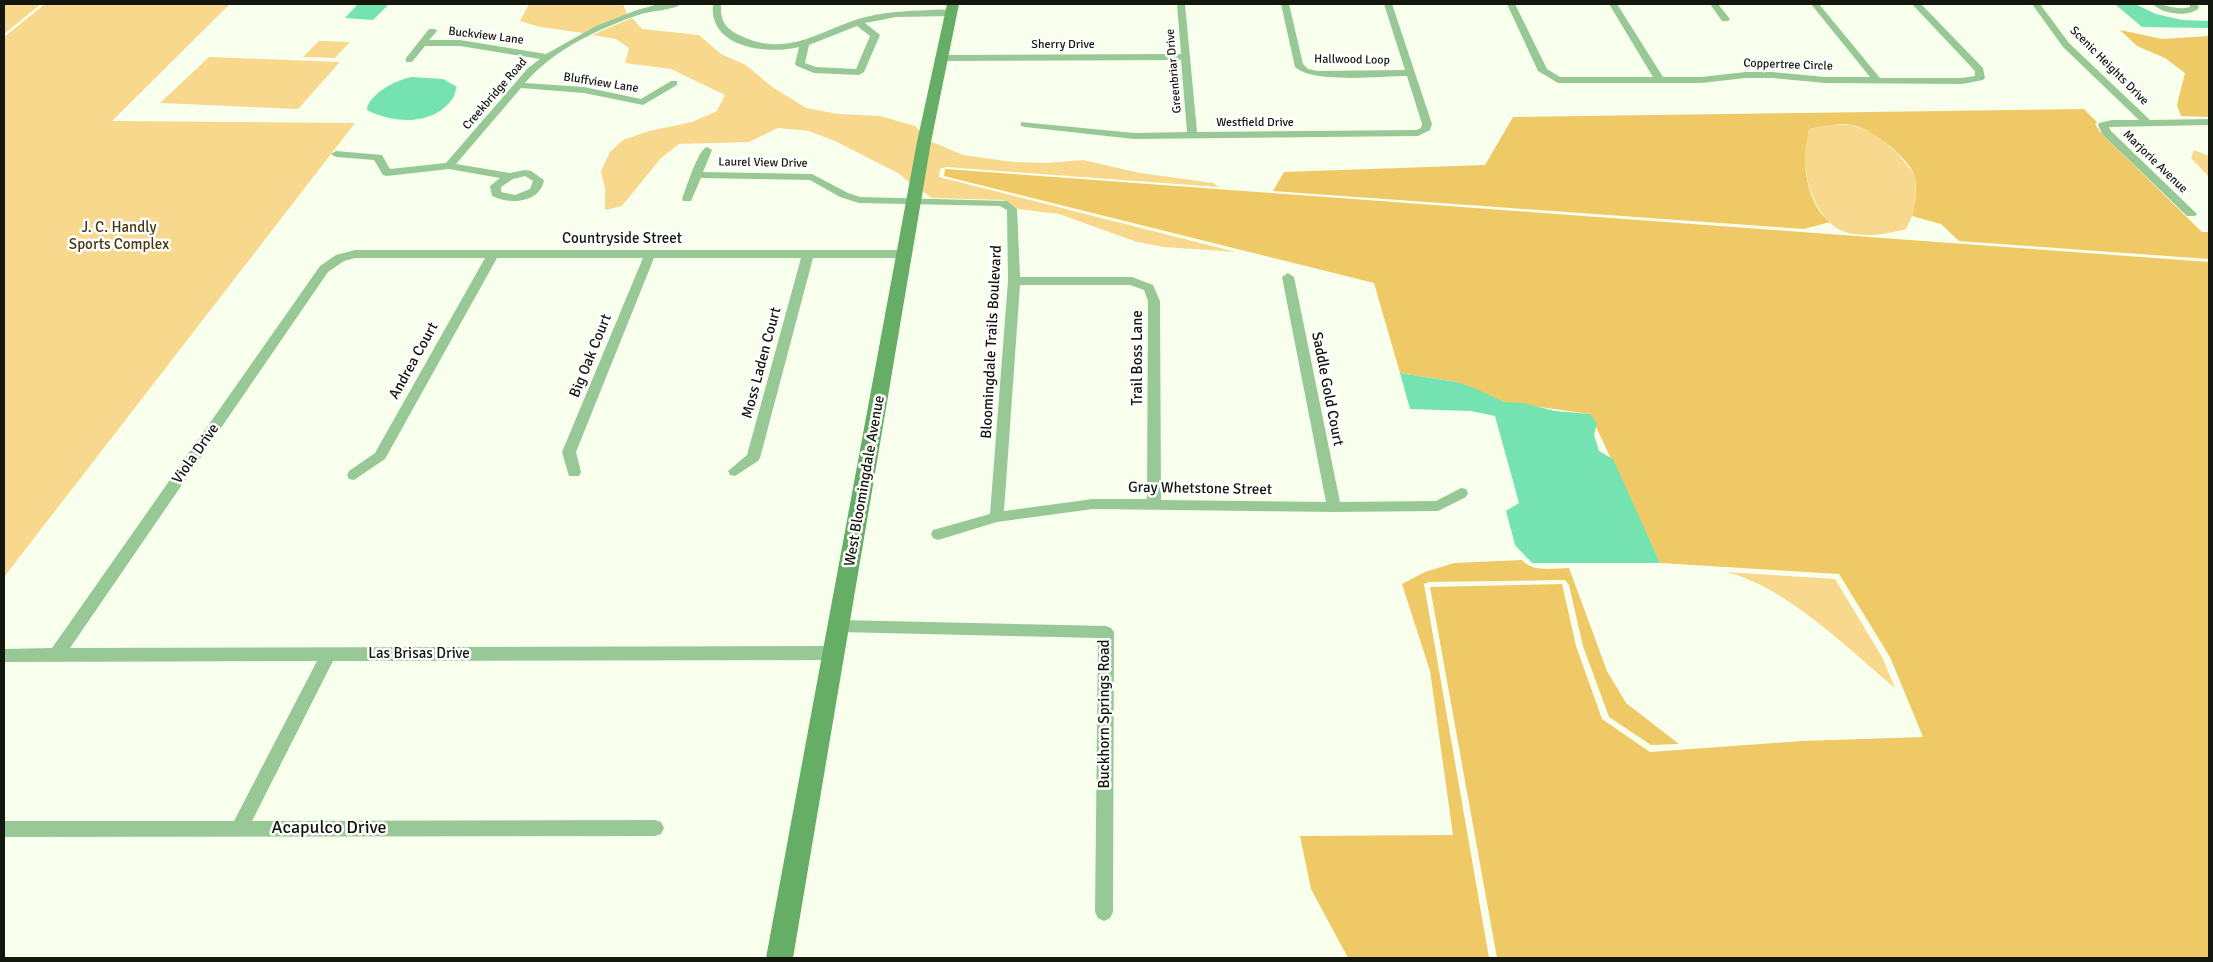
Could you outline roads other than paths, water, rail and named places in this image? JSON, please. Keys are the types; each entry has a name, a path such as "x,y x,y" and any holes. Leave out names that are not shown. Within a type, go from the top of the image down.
{"main road":[{"name":"West Bloomingdale Avenue","path":"779,958 906,254 924,142 940,58 952,9"}],"street":[{"name":"Creekbridge Road","path":"449,166 520,86 531,70 546,57 581,37 619,20 671,4 677,4"},
{"path":"717,4 716,17 718,25 728,34 757,47 782,48 806,43 858,22 890,15 952,9"},
{"name":"Greenbriar Drive","path":"1181,4 1192,135"},
{"name":"Hallwood Loop","path":"1285,4 1298,65 1305,71 1318,74 1411,74"},
{"path":"1388,4 1411,74"},
{"name":"Coppertree Circle","path":"1511,4 1542,72 1558,80 1701,80 1746,75 1772,75 1825,80 1962,81 1980,78 1980,70 1916,4"},
{"path":"1613,4 1660,80"},
{"path":"1714,4 1724,19"},
{"path":"1815,4 1877,80"},
{"name":"Scenic Heights Drive","path":"2036,4 2066,45 2147,122"},
{"path":"2157,4 2181,11 2195,8 2193,4"},
{"path":"806,43 800,64 814,70 859,72 875,36 858,22"},
{"path":"409,60 432,30"},
{"name":"Buckview Lane","path":"422,44 460,43 546,57"},
{"name":"Sherry Drive","path":"940,58 1185,57"},
{"name":"Westfield Drive","path":"1025,124 1134,136 1418,133 1425,130 1427,124 1411,74"},
{"name":"Bluffview Lane","path":"520,86 584,90 643,102 674,83"},
{"name":"Marjorie Avenue","path":"2147,122 2112,122 2103,126 2106,132 2192,214"},
{"path":"2147,122 2209,122"},
{"path":"687,199 707,150"},
{"path":"336,154 378,157 387,173 449,166 510,176"},
{"name":"Laurel View Drive","path":"696,175 812,177 844,195 859,200 914,200"},
{"name":"Bloomingdale Trails Boulevard","path":"914,200 1003,203 1012,209 1014,281 997,518"},
{"name":"Countryside Street","path":"340,258 355,254 906,254"},
{"name":"Andrea Court","path":"354,475 380,456 493,254"},
{"name":"Big Oak Court","path":"574,472 569,452 650,254"},
{"name":"Moss Laden Court","path":"735,471 753,458 808,254"},
{"name":"Viola Drive","path":"57,654 324,269 340,258"},
{"name":"Saddle Gold Court","path":"1288,277 1334,507"},
{"name":"Trail Boss Lane","path":"1014,281 1132,281 1149,288 1154,301 1154,504"},
{"name":"Gray Whetstone Street","path":"938,534 997,518 1093,504 1334,507 1438,506 1461,493"},
{"name":"Buckhorn Springs Road","path":"839,626 1106,632 1104,912"},
{"name":"Las Brisas Drive","path":"4,655 834,653"},
{"path":"239,828 328,654"},
{"name":"Acapulco Drive","path":"4,829 655,828"}],"park label":[{"name":"J. C. Handly Sports Complex","path":"119,236"}]}
